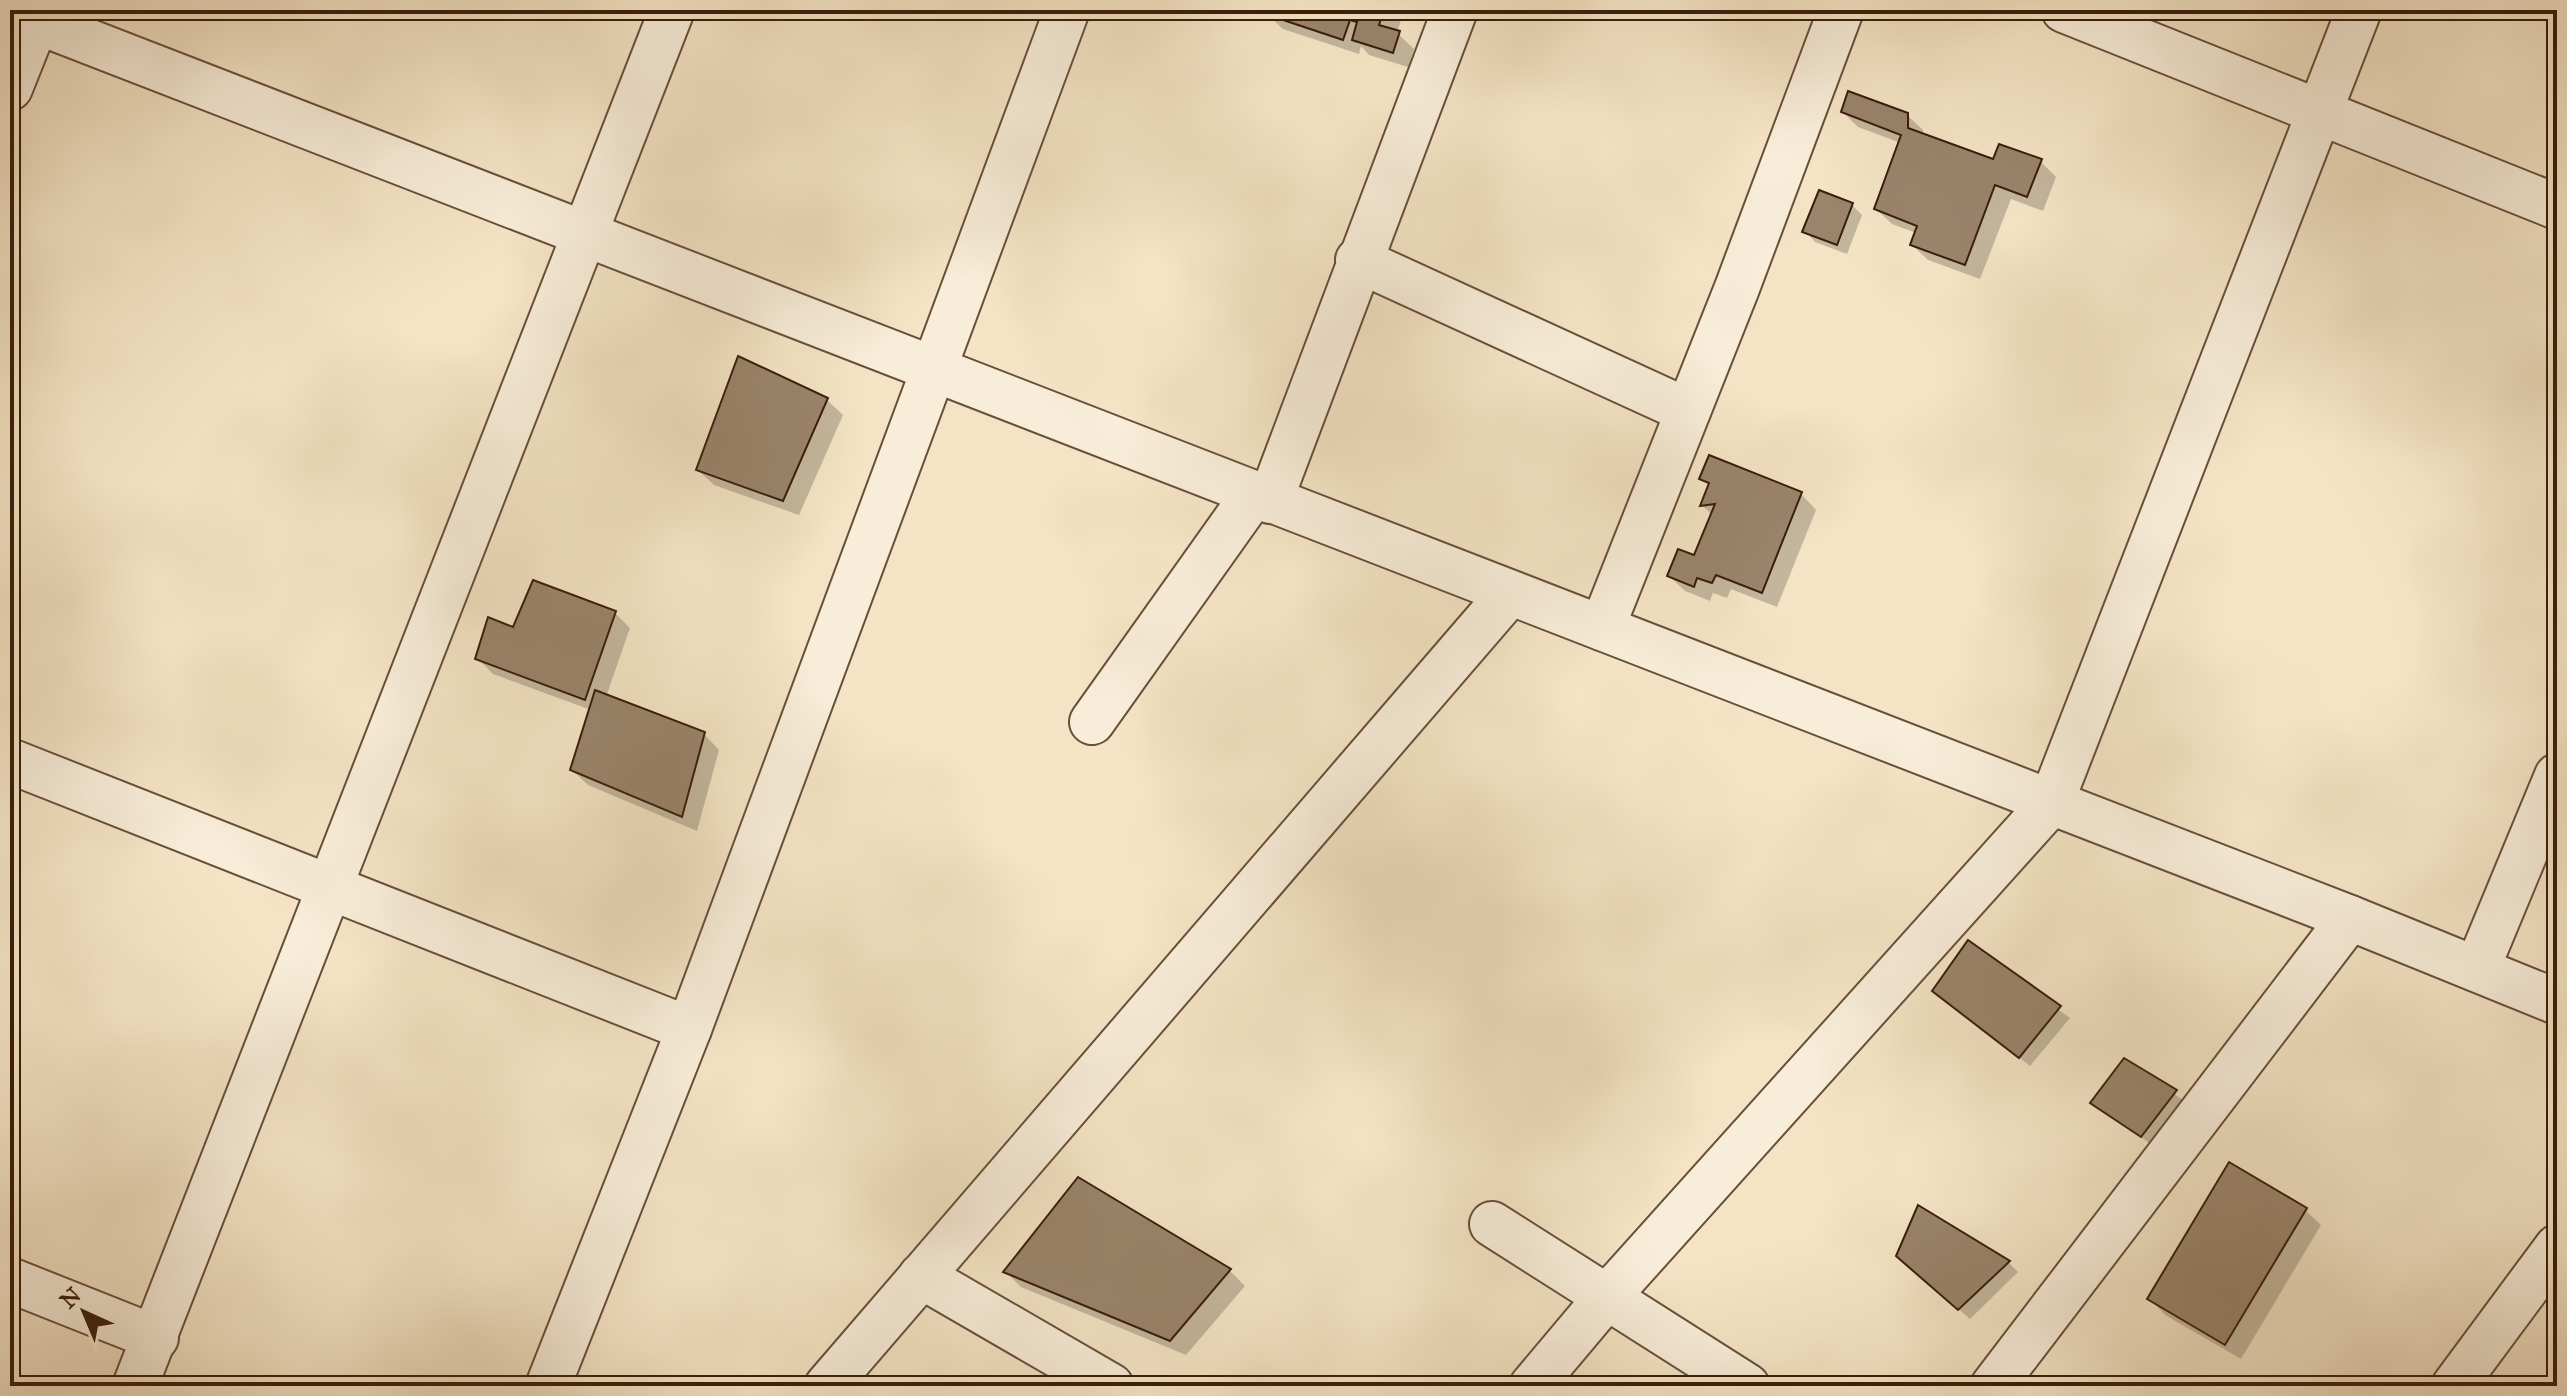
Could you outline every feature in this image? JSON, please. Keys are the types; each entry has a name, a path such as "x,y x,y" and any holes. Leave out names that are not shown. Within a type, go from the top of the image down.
{"street":[{"path":"135,1386 672,10"},
{"path":"548,1386 689,1029 936,371 1067,10"},
{"path":"1092,722 1262,497 1455,10"},
{"path":"1602,628 1841,10"},
{"path":"2064,10 2557,207"},
{"path":"1532,1386 1606,1298 2051,803 2359,10"},
{"path":"10,88 29,14 585,235 2350,918 2557,1002"},
{"path":"1358,260 1688,411"},
{"path":"827,1386 1510,593"},
{"path":"10,761 689,1029"},
{"path":"2477,969 2557,776"},
{"path":"1993,1386 2350,918"},
{"path":"1492,1224 1747,1386"},
{"path":"2454,1386 2557,1247"},
{"path":"921,1276 1111,1386"},
{"path":"10,1280 156,1338"}],"building":[{"path":"1266,10 1384,10 1379,25 1400,31 1393,53 1352,40 1357,22 1350,20 1343,40 1265,14"},
{"path":"1848,91 1908,113 1908,128 1993,159 1999,144 2042,159 2027,197 1995,185 1965,265 1910,245 1917,226 1874,209 1901,135 1841,112"},
{"path":"1819,190 1853,203 1837,245 1802,232"},
{"path":"738,356 828,398 783,501 696,470"},
{"path":"1709,455 1802,492 1762,593 1716,575 1712,583 1697,578 1694,587 1667,576 1678,549 1694,555 1715,504 1700,506 1709,483 1699,479"},
{"path":"533,580 616,611 585,700 475,659 488,617 513,627"},
{"path":"595,690 705,732 682,817 570,770"},
{"path":"1968,940 2061,1006 2019,1058 1932,991"},
{"path":"2124,1058 2177,1090 2141,1137 2090,1103"},
{"path":"2229,1162 2307,1208 2225,1345 2147,1299"},
{"path":"1078,1177 1231,1269 1170,1341 1003,1272"},
{"path":"1918,1205 2010,1261 1958,1310 1896,1256"}]}
